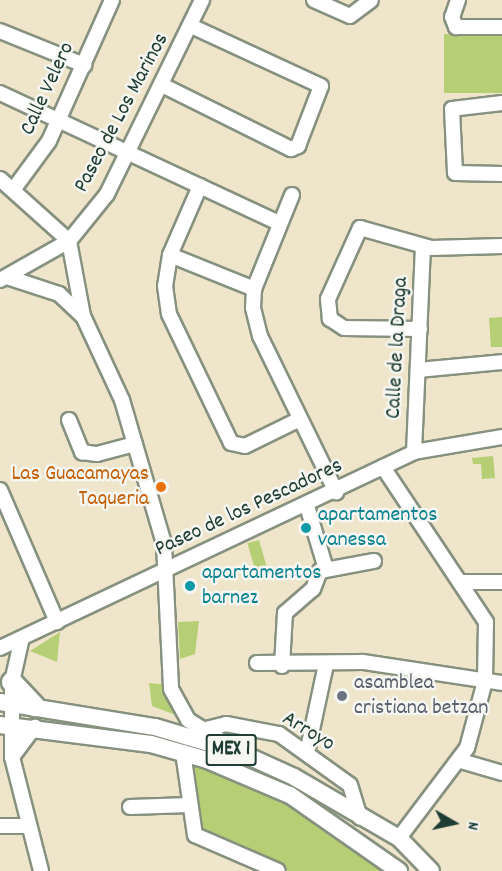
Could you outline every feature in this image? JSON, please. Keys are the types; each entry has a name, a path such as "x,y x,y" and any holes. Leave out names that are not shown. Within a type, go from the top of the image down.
{"highway":[{"path":"12,682 34,706"}],"main road":[{"name":"MEX 1","path":"6,703 155,727 239,752 294,777 399,838 431,871"},
{"name":"MEX 1","path":"5,725 35,727 183,752 290,795 394,869"}],"street":[{"name":"Calle Velero","path":"13,190 59,121 112,0"},
{"name":"Paseo de Los Marinos","path":"4,279 69,241 107,194 164,86 202,0"},
{"path":"314,0 350,16 371,0"},
{"path":"458,0 452,17 456,27 502,27"},
{"path":"164,86 291,149 298,146 321,86 191,26"},
{"path":"0,31 84,65"},
{"path":"0,93 279,223"},
{"path":"502,103 452,110 455,173 502,174"},
{"path":"0,179 69,241 83,316 122,400 168,569 171,689 188,720 206,729 239,752"},
{"path":"200,186 170,255 165,286 169,314 231,443 246,446 298,420"},
{"path":"292,195 254,290 260,336 298,420 336,492"},
{"path":"420,329 340,327 327,306 360,228 423,247 502,246"},
{"name":"Calle de la Draga","path":"414,452 423,247"},
{"path":"170,255 254,290"},
{"name":"Paseo de Los Marinos","path":"4,279 59,294 83,316"},
{"path":"418,370 502,362"},
{"path":"69,420 82,452 97,454 135,444"},
{"name":"Paseo de los Pescadores","path":"0,648 21,642 57,622 307,506 414,452 502,437"},
{"path":"382,467 486,622 485,681 461,761 399,838"},
{"path":"0,490 57,622"},
{"path":"307,506 326,568"},
{"path":"282,666 285,613 326,568 374,561"},
{"path":"460,582 502,582"},
{"path":"21,642 6,703 5,725 25,826 41,871"},
{"path":"257,663 282,666 373,663 502,683"},
{"path":"308,753 326,664"},
{"name":"Arroyo","path":"206,729 226,724 273,732 308,753 355,790 360,817"},
{"path":"12,757 35,727"},
{"path":"183,752 190,805 201,842 248,854 278,871"},
{"path":"461,761 502,772"},
{"path":"130,807 190,805"},
{"path":"0,826 25,826"}],"green space":[{"path":"444,34 502,34 502,93 444,93"},
{"path":"502,317 502,347 491,347 489,318"},
{"path":"493,456 495,478 482,479 481,464 473,464 472,458"},
{"path":"259,540 267,568 255,571 247,543"},
{"path":"199,621 195,654 180,659 178,622"},
{"path":"60,632 57,662 30,651"},
{"path":"149,683 169,685 181,717 152,706"},
{"path":"187,759 256,784 341,831 385,871 285,871 242,845 203,840 197,833"}],"place":[{"name":"Las Guacamayas Taqueria","path":"161,487"},
{"name":"apartamentos vanessa","path":"306,528"},
{"name":"apartamentos barnez","path":"190,586"},
{"name":"asamblea cristiana betzan","path":"342,696"}]}
